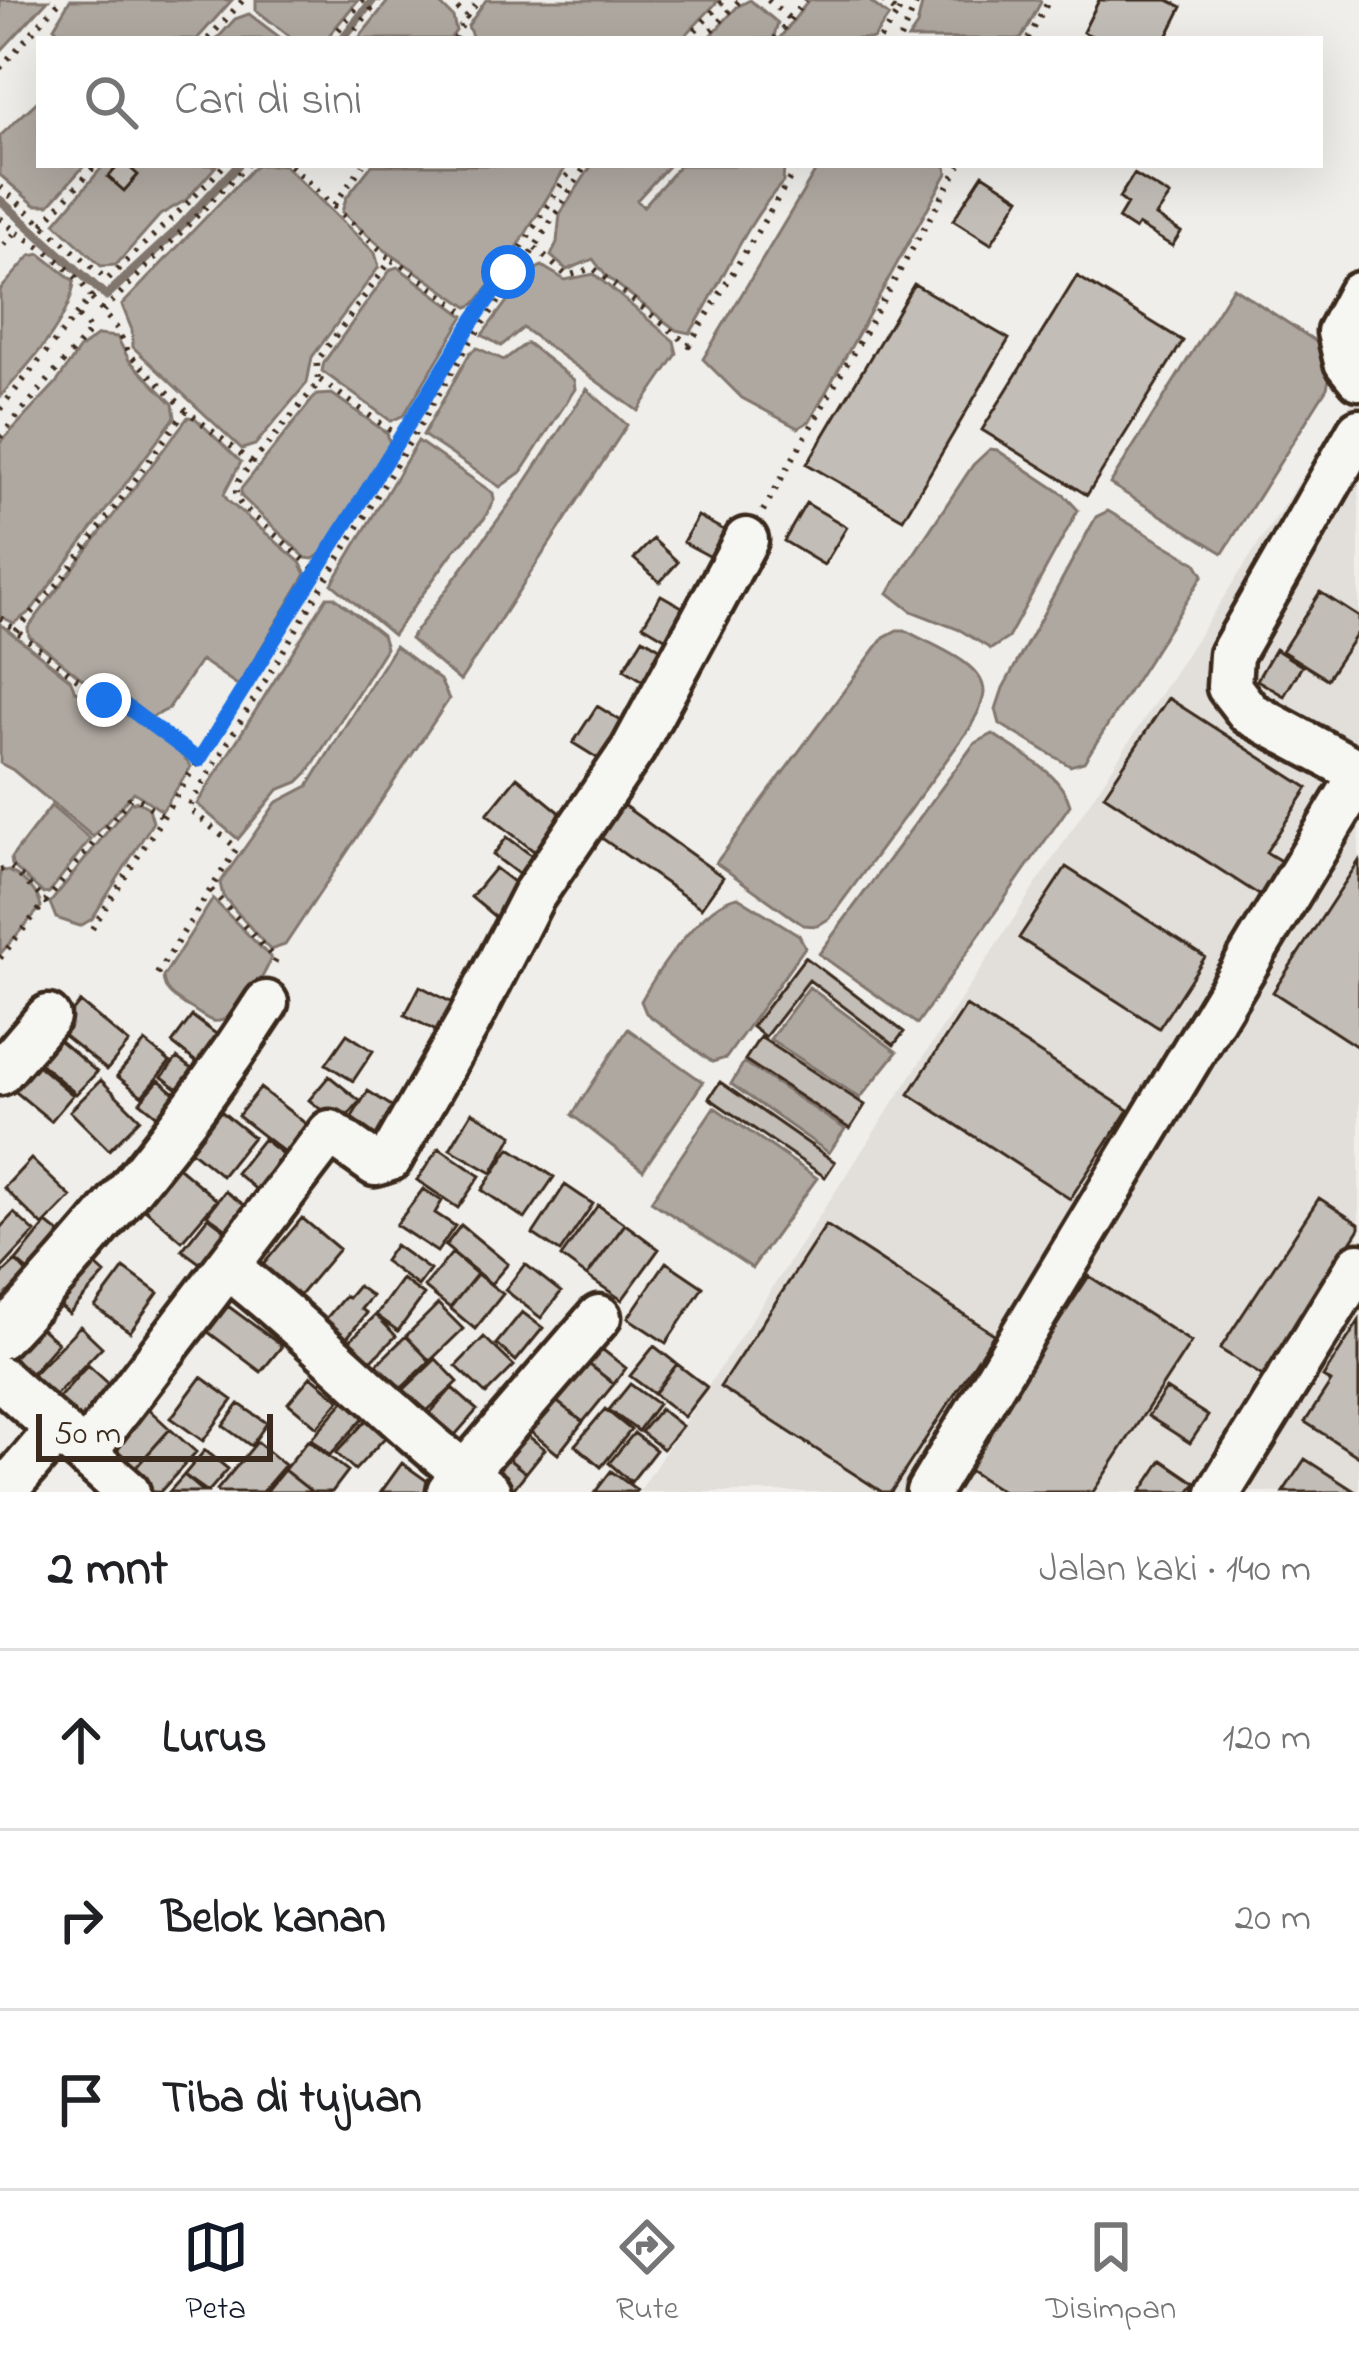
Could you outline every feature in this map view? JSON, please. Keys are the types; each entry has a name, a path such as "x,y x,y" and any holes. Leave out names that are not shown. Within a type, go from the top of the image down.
{"street":[{"path":"1359,294 1339,332 1346,362 1359,378"},
{"path":"928,1492 1359,775 1249,712 1229,687 1231,655 1359,431"},
{"path":"4,1492 71,1442 229,1268 330,1132 375,1165 390,1159 533,896 633,749 746,540"},
{"path":"0,1337 116,1206 232,1054 265,990"},
{"path":"0,1073 48,1017"},
{"path":"1219,1492 1359,1264"},
{"path":"229,1268 298,1321 467,1486 599,1318"},
{"path":"0,1378 128,1492"}],"path":[{"path":"0,68 61,0"},
{"path":"211,36 243,0"},
{"path":"333,36 363,0"},
{"path":"350,36 379,0"},
{"path":"448,0 466,17"},
{"path":"461,36 466,17 478,0"},
{"path":"691,36 724,0"},
{"path":"707,36 740,0"},
{"path":"768,0 790,19"},
{"path":"777,36 805,0"},
{"path":"881,0 898,13"},
{"path":"882,36 905,0"},
{"path":"901,36 919,0"},
{"path":"1030,36 1049,0"},
{"path":"43,224 93,168"},
{"path":"0,187 107,280 168,219 185,210 221,168"},
{"path":"103,311 245,168"},
{"path":"293,168 391,260 474,319"},
{"path":"334,205 361,168"},
{"path":"88,935 572,168"},
{"path":"158,974 237,848 188,808 472,339 584,168"},
{"path":"535,248 567,276 592,268 689,345 792,168"},
{"path":"746,540 958,168"},
{"path":"0,218 82,283 130,356 186,410 252,463"},
{"path":"0,250 16,232"},
{"path":"391,260 317,361 320,380 400,437"},
{"path":"0,409 91,297"},
{"path":"0,437 91,330 76,315"},
{"path":"317,572 235,495 235,485 320,380"},
{"path":"16,631 64,577 186,410"},
{"path":"0,618 104,700 116,699 199,760"},
{"path":"0,958 129,799 137,797 162,816"},
{"path":"0,870 10,867 48,904"},
{"path":"211,890 276,960 265,990"}],"shaded area":[{"path":"0,0 48,0 0,52"},
{"path":"70,0 232,0 200,36 63,36 54,27"},
{"path":"256,0 358,0 328,36 289,36 256,10"},
{"path":"389,0 436,0 453,17 456,31 452,36 360,36"},
{"path":"486,0 719,0 685,36 583,36 579,31 575,36 472,36 468,26"},
{"path":"750,0 778,23 774,36 711,36 737,7"},
{"path":"809,0 868,0 889,16 875,36 781,36"},
{"path":"923,0 1041,2 1023,36 910,36"},
{"path":"249,14 278,36 220,36 235,19"},
{"path":"36,103 36,168 82,168 49,205 35,205 0,175 0,136"},
{"path":"101,168 214,168 186,200 160,215 116,265 101,266 55,223"},
{"path":"253,168 287,168 375,253 379,267 312,357 307,383 255,445 242,449 133,347 122,305"},
{"path":"370,168 565,168 506,266 468,307 385,250 342,212 346,198"},
{"path":"590,168 666,168 637,200 643,207 677,168 784,168 783,182 744,236 690,333 676,330 606,276 593,259 567,270 551,256 560,214"},
{"path":"817,168 946,168 810,421 798,428 742,398 703,359"},
{"path":"40,254 74,281 71,296 46,343 0,397 0,290 30,256"},
{"path":"542,266 565,280 594,274 674,341 677,354 638,411 523,328 501,346 482,335 528,273"},
{"path":"398,267 464,316 404,415 391,421 322,371 391,269"},
{"path":"1233,287 1335,354 1327,388 1223,553 1110,484"},
{"path":"98,335 117,337 129,360 173,404 175,417 31,611 14,623 0,616 0,443 57,382 80,348"},
{"path":"527,343 574,380 575,389 521,472 500,487 423,435 470,353 477,348 504,360"},
{"path":"587,389 627,425 460,681 410,639 523,486"},
{"path":"1359,390 1359,1492 639,1492"},
{"path":"332,394 387,433 391,446 324,552 313,559 306,558 241,496 241,489 312,400"},
{"path":"188,417 195,418 241,462 224,494 228,501 300,562 306,574 239,686 201,660 168,709 150,718 122,695 101,694 29,636 28,628"},
{"path":"418,441 493,493 494,500 393,635 332,584"},
{"path":"990,449 1063,494 1078,510 1008,638 991,649 960,630 911,611 888,593 973,465"},
{"path":"1108,511 1196,563 1203,575 1084,762 1070,766 1000,724 996,709 1096,517"},
{"path":"327,597 334,597 382,635 386,648 308,772 278,790 238,839 197,804"},
{"path":"0,624 70,679 75,691 90,694 100,706 128,708 179,752 191,767 162,811 134,792 93,837 0,763"},
{"path":"897,630 965,663 982,682 982,702 970,728 830,918 817,926 803,925 716,863 884,637"},
{"path":"395,646 440,680 449,699 285,945 270,950 223,896 220,883 276,803 308,786"},
{"path":"993,734 1049,773 1070,805 917,1024 819,954 974,744"},
{"path":"137,801 149,808 153,822 92,919 80,926 56,918 50,903 130,803"},
{"path":"51,806 90,839 44,894 12,865 11,858"},
{"path":"0,872 27,884 41,907 0,954"},
{"path":"738,897 799,935 805,947 726,1058 712,1062 646,1013 641,1001 697,924"},
{"path":"213,899 271,958 239,1008 213,1021 171,994 163,977"},
{"path":"809,987 897,1052 860,1098 770,1039"},
{"path":"628,1029 703,1082 643,1170 572,1115"},
{"path":"744,1062 845,1129 829,1153 731,1084"},
{"path":"714,1107 817,1178 752,1268 651,1201"}],"building":[{"path":"1099,0 1168,0 1182,7 1168,36 1083,32"},
{"path":"116,168 130,168 138,175 124,191 108,177"},
{"path":"983,174 1020,198 991,244 953,220"},
{"path":"1134,174 1170,196 1156,216 1181,232 1172,246 1118,219 1127,204 1119,198"},
{"path":"1077,276 1183,341 1087,495 982,430"},
{"path":"914,284 1009,339 903,519 807,464"},
{"path":"806,503 847,527 824,565 784,541"},
{"path":"698,516 738,538 724,564 683,542"},
{"path":"653,539 678,562 660,582 634,559"},
{"path":"1320,592 1359,617 1359,631 1327,679 1282,651"},
{"path":"661,595 698,616 680,647 643,625"},
{"path":"643,638 673,656 653,687 624,669"},
{"path":"1275,649 1302,666 1284,696 1257,680"},
{"path":"1168,698 1308,788 1266,852 1289,866 1267,900 1104,795"},
{"path":"597,706 634,729 610,766 573,743"},
{"path":"517,777 574,824 545,860 487,814"},
{"path":"616,800 723,877 701,908 593,832"},
{"path":"507,837 543,864 529,882 493,855"},
{"path":"1359,861 1359,1048 1273,992"},
{"path":"1066,867 1205,957 1159,1028 1019,938"},
{"path":"495,868 529,894 505,925 471,897"},
{"path":"805,957 904,1032 894,1045 809,980 765,1037 752,1027"},
{"path":"420,986 462,1008 448,1037 405,1015"},
{"path":"80,1002 129,1043 107,1070 57,1030"},
{"path":"966,1006 1128,1110 1070,1199 909,1094"},
{"path":"192,1016 231,1045 210,1073 172,1043"},
{"path":"52,1034 97,1072 76,1094 33,1057"},
{"path":"347,1034 373,1051 353,1081 326,1064"},
{"path":"760,1037 865,1105 850,1129 745,1060"},
{"path":"145,1042 170,1062 142,1096 117,1076"},
{"path":"177,1058 205,1079 190,1098 162,1077"},
{"path":"33,1061 73,1095 51,1121 11,1088"},
{"path":"329,1076 360,1101 340,1125 309,1100"},
{"path":"101,1080 140,1119 109,1150 70,1111"},
{"path":"159,1080 187,1103 169,1125 140,1102"},
{"path":"720,1082 835,1162 825,1177 709,1098"},
{"path":"260,1088 310,1127 288,1155 238,1116"},
{"path":"368,1091 409,1117 386,1153 345,1128"},
{"path":"206,1099 253,1137 222,1176 175,1138"},
{"path":"472,1112 513,1135 492,1173 450,1149"},
{"path":"263,1139 298,1166 270,1201 236,1173"},
{"path":"439,1148 480,1176 458,1208 417,1180"},
{"path":"510,1148 554,1177 525,1219 482,1190"},
{"path":"31,1159 71,1197 43,1226 4,1188"},
{"path":"173,1163 217,1200 182,1241 138,1203"},
{"path":"565,1185 593,1204 560,1252 533,1234"},
{"path":"423,1189 442,1201 435,1213 455,1226 437,1252 396,1225"},
{"path":"225,1191 254,1212 237,1236 207,1215"},
{"path":"1319,1198 1359,1224 1359,1230 1264,1377 1220,1349"},
{"path":"598,1205 625,1224 587,1276 561,1257"},
{"path":"14,1213 35,1232 0,1270 0,1228"},
{"path":"208,1217 238,1240 213,1273 182,1250"},
{"path":"302,1218 339,1249 289,1308 252,1278"},
{"path":"47,1223 75,1246 44,1284 16,1261"},
{"path":"625,1224 659,1249 622,1300 587,1276"},
{"path":"461,1225 508,1264 491,1284 445,1246"},
{"path":"826,1225 994,1334 891,1492 882,1492 720,1387"},
{"path":"395,1245 430,1270 418,1286 384,1261"},
{"path":"452,1253 477,1274 450,1308 424,1287"},
{"path":"83,1254 105,1274 69,1314 47,1295"},
{"path":"16,1261 39,1286 8,1315 0,1306 0,1276"},
{"path":"666,1262 703,1287 666,1343 628,1318"},
{"path":"525,1264 561,1292 541,1318 505,1290"},
{"path":"124,1268 158,1293 130,1332 95,1307"},
{"path":"477,1274 503,1294 475,1329 450,1308"},
{"path":"1089,1276 1191,1342 1093,1492 1003,1492 964,1467"},
{"path":"402,1279 424,1295 398,1331 376,1315"},
{"path":"358,1286 372,1296 361,1309 367,1313 341,1345 319,1327"},
{"path":"438,1304 463,1329 430,1361 406,1336"},
{"path":"228,1306 282,1346 261,1372 208,1332"},
{"path":"522,1312 543,1328 516,1361 496,1344"},
{"path":"25,1314 58,1343 29,1376 0,1351"},
{"path":"376,1315 396,1336 362,1370 341,1349"},
{"path":"1359,1321 1359,1457 1305,1422 1331,1382 1323,1377"},
{"path":"80,1326 102,1347 49,1402 27,1381"},
{"path":"406,1336 430,1361 391,1398 367,1374"},
{"path":"484,1337 514,1366 486,1394 456,1366"},
{"path":"589,1339 626,1368 614,1384 577,1355"},
{"path":"654,1346 677,1364 654,1394 630,1376"},
{"path":"577,1355 614,1384 583,1422 546,1393"},
{"path":"436,1359 458,1382 416,1421 395,1398"},
{"path":"677,1364 707,1387 684,1417 654,1394"},
{"path":"88,1365 120,1394 86,1431 55,1402"},
{"path":"311,1376 340,1400 317,1427 288,1403"},
{"path":"201,1377 233,1400 203,1441 171,1418"},
{"path":"630,1384 658,1404 638,1431 609,1410"},
{"path":"452,1388 477,1410 449,1442 424,1420"},
{"path":"1166,1389 1208,1416 1190,1443 1148,1416"},
{"path":"546,1393 583,1422 558,1454 521,1424"},
{"path":"347,1398 366,1415 330,1455 311,1439"},
{"path":"239,1404 267,1423 251,1446 223,1426"},
{"path":"144,1405 170,1429 129,1475 103,1451"},
{"path":"605,1409 631,1430 601,1467 575,1445"},
{"path":"660,1409 682,1426 663,1449 641,1432"},
{"path":"371,1415 390,1432 355,1470 336,1453"},
{"path":"514,1425 545,1449 526,1473 496,1449"},
{"path":"170,1429 196,1452 160,1492 148,1492 129,1475"},
{"path":"634,1433 656,1450 631,1482 609,1463"},
{"path":"308,1440 348,1471 332,1492 312,1492 284,1470"},
{"path":"257,1442 285,1465 262,1492 219,1492 217,1490"},
{"path":"496,1449 526,1473 511,1492 493,1492"},
{"path":"205,1450 228,1469 208,1492 184,1475"},
{"path":"1305,1459 1356,1492 1283,1492"},
{"path":"1162,1460 1196,1483 1189,1492 1141,1492"},
{"path":"402,1463 437,1488 434,1492 381,1492"},
{"path":"284,1470 312,1492 266,1492"},
{"path":"611,1471 637,1490 595,1492"},
{"path":"184,1475 204,1492 169,1492"}],"waterway":[{"path":"344,36 373,0"},
{"path":"0,200 106,296 235,168"}],"route":[{"path":"104,700 116,699 199,760 508,272"}]}
